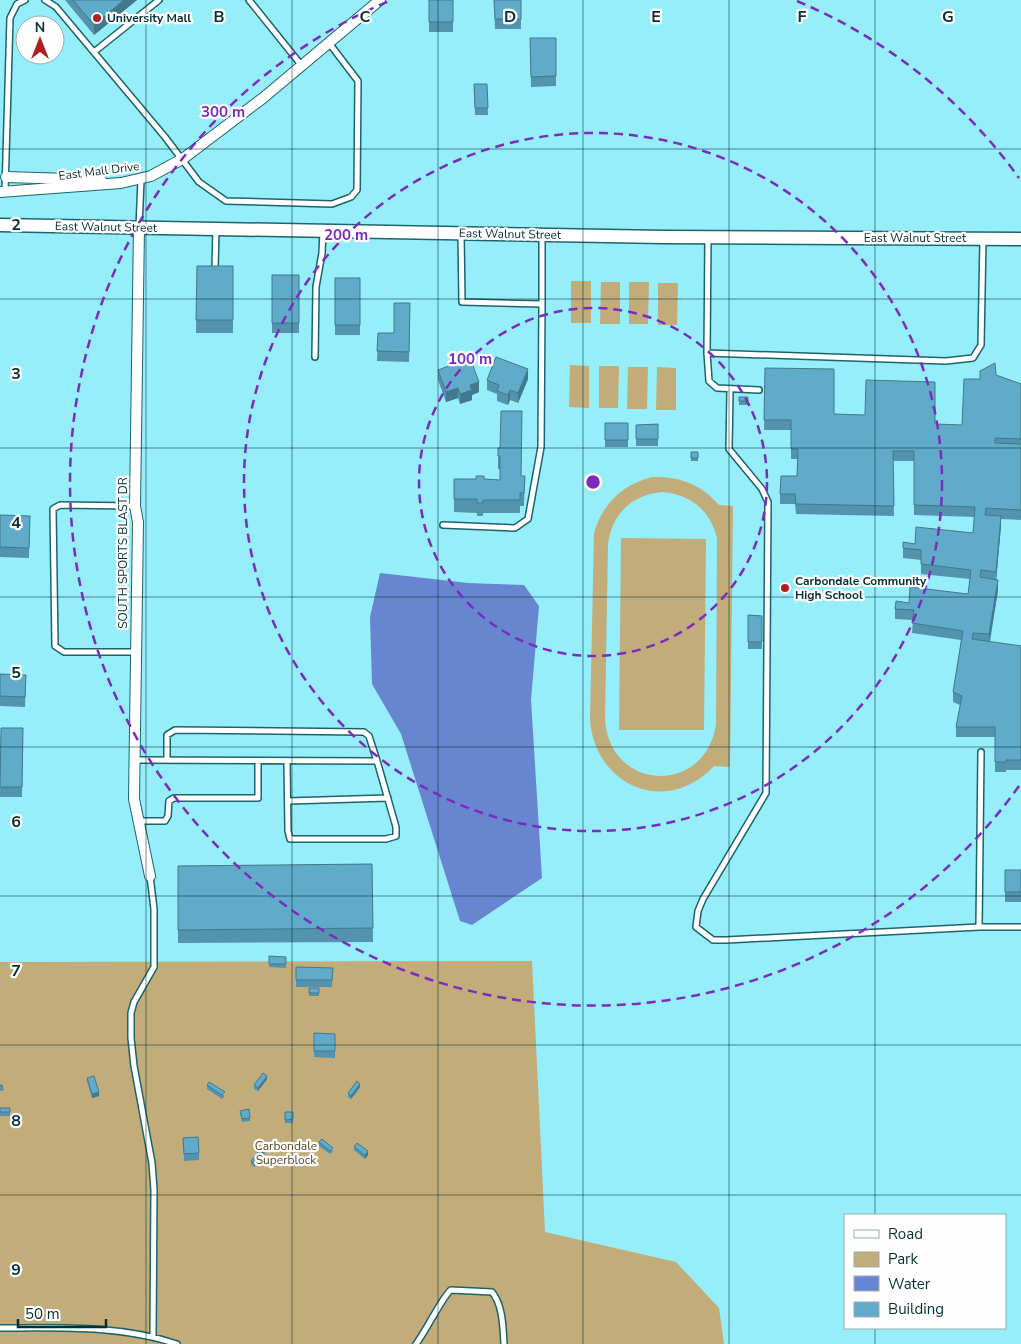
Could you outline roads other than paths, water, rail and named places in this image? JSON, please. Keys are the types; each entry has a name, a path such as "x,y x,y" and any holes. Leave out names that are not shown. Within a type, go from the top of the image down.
{"street":[{"name":"East Mall Drive","path":"3,191 138,180 182,160 263,98 380,0"},
{"path":"6,177 138,180"},
{"name":"East Walnut Street","path":"0,225 542,235 1021,239"},
{"name":"SOUTH SPORTS BLAST DR","path":"139,227 135,506 138,522 134,799 137,821 143,839 150,876"}],"lane":[{"path":"3,191 6,177 10,18 17,4 25,0"},
{"path":"45,0 56,7 199,182 226,201 332,204 350,197 357,190 358,81 329,43"},
{"path":"94,52 159,0"},
{"path":"249,0 302,66"},
{"path":"138,180 139,227"},
{"path":"215,268 216,229"},
{"path":"315,357 316,287 322,252 323,231"},
{"path":"461,233 462,302 542,304"},
{"path":"443,524 515,528 528,519 541,446 542,235"},
{"path":"708,237 707,353 709,380 717,388 730,391 759,390"},
{"path":"707,353 946,361 973,358 981,345 983,238"},
{"path":"730,391 729,449 762,489 768,502 766,793 703,899 698,911 696,927 713,940 726,940 1021,926"},
{"path":"135,506 60,505 52,509 55,646 64,652 136,652"},
{"path":"167,760 168,732 175,730 364,732 368,736 377,761 397,832 392,839 294,840 288,836 288,762"},
{"path":"979,927 981,752"},
{"path":"134,760 377,761"},
{"path":"137,821 165,821 168,816 169,801 174,798 258,798 258,761"},
{"path":"288,801 388,798"},
{"path":"150,876 154,909 154,967 134,1002 131,1014 131,1038 154,1190 153,1337"},
{"path":"416,1344 435,1316 447,1293 451,1290 492,1292 496,1296 502,1320 504,1344"},
{"path":"0,1328 97,1330 153,1337 176,1344"}],"water":[{"path":"380,573 468,583 524,585 539,606 531,700 542,878 472,925 460,921 401,734 372,684 370,617"}],"place":[{"name":"University Mall","path":"97,18"},
{"name":"Carbondale Community High School","path":"785,588"}],"park label":[{"name":"Carbondale Superblock","path":"286,1153"}]}
